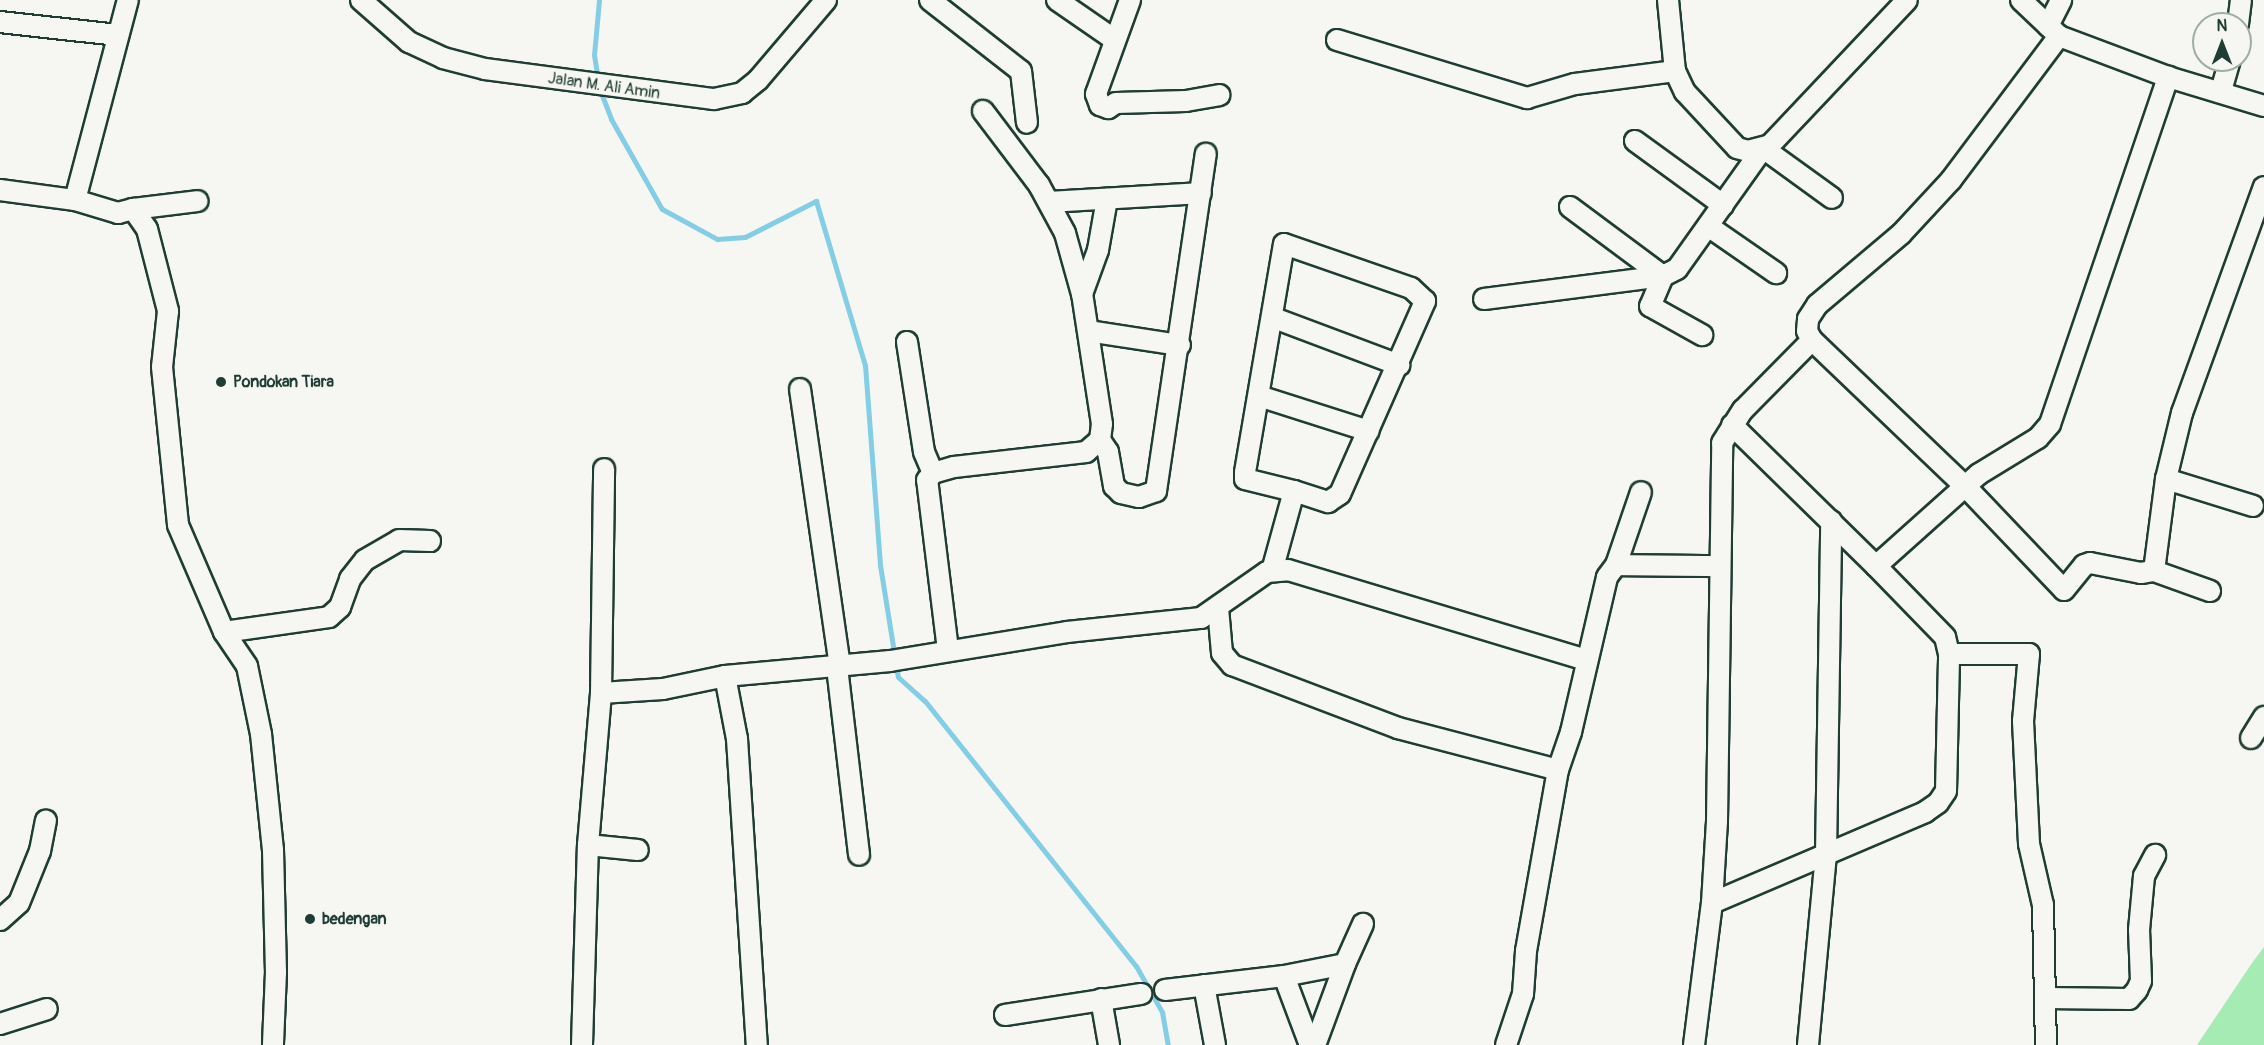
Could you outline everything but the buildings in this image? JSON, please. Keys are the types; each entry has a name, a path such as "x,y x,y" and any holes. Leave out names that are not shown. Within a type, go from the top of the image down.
{"street":[{"path":"75,200 128,0"},
{"name":"Jalan M. Ali Amin","path":"361,0 409,42 443,58 485,69 714,99 742,93 779,60 826,0"},
{"path":"930,0 1021,71 1027,123"},
{"path":"1057,0 1115,40"},
{"path":"1130,0 1096,94 1100,105 1108,108 1116,103 1186,101 1219,95"},
{"path":"1668,0 1675,71 1697,108 1737,148 1748,151 1763,148 1832,198"},
{"path":"1484,299 1663,276 1677,269 1763,148 1907,0"},
{"path":"2021,0 2053,31 2168,77 2221,91 2264,106"},
{"path":"2061,0 2053,31 1951,180 1901,234 1816,305 1808,319 1807,331 1812,340 1966,487 2064,590 2084,565 2090,563 2141,573 2154,571 2210,591"},
{"path":"0,22 117,35"},
{"path":"1337,39 1527,98 1575,84 1675,71"},
{"path":"2221,91 2227,72"},
{"path":"1876,566 1998,460 2038,438 2050,424 2168,77"},
{"path":"983,111 1050,202 1065,233 1082,294 1102,424 1100,440 1108,452 1114,486 1121,493 1139,497 1156,491 1180,345 1206,154"},
{"path":"1635,141 1723,205"},
{"path":"2154,571 2166,479 2182,413 2264,187"},
{"path":"0,190 75,200 118,213 198,201"},
{"path":"1050,202 1201,193"},
{"path":"1082,294 1098,250 1107,199"},
{"path":"1570,207 1663,276"},
{"path":"133,209 147,229 168,310 162,367 178,525 224,632 247,666 261,734 273,850 276,972 273,1045"},
{"path":"1708,226 1776,273"},
{"path":"1284,244 1411,288 1425,301 1399,365 1335,498 1322,501 1294,491 1245,479 1274,318 1284,244"},
{"path":"1663,276 1650,306 1702,335"},
{"path":"1274,318 1399,365"},
{"path":"1088,331 1180,345"},
{"path":"1694,1045 1712,903 1717,821 1719,454 1732,425 1812,340"},
{"path":"907,342 924,452 933,473"},
{"path":"800,389 838,667 859,855"},
{"path":"1259,396 1369,431"},
{"path":"1712,903 1925,812 1938,803 1946,791 1949,654 1939,628 1907,601 1876,566 1732,425"},
{"path":"948,650 926,489 927,480 933,473 954,467 1086,452 1100,440"},
{"path":"582,1045 588,845 602,693 604,469"},
{"path":"2166,479 2253,506"},
{"path":"1272,571 1294,491"},
{"path":"1506,1045 1523,994 1526,951 1558,770 1571,732 1606,577 1616,565 1641,492"},
{"path":"1808,1045 1826,855 1831,521"},
{"path":"224,632 329,616 340,607 350,579 365,560 399,540 430,541"},
{"path":"1616,565 1719,566"},
{"path":"602,693 663,689 725,676 896,660 1067,632 1201,618 1272,571 1288,570 1587,660"},
{"path":"1218,608 1222,653 1232,665 1398,728 1558,770"},
{"path":"1949,654 2029,654 2023,721 2029,844 2043,905 2046,1045"},
{"path":"725,676 737,739 757,1045"},
{"path":"2251,738 2264,717"},
{"path":"0,920 19,903 40,851 46,821"},
{"path":"588,845 638,850"},
{"path":"2045,998 2129,999 2137,990 2141,981 2139,930 2144,876 2155,855"},
{"path":"1315,1045 1345,964 1363,924"},
{"path":"1165,990 1284,976 1345,964"},
{"path":"1284,976 1310,1045"},
{"path":"1204,984 1215,1045"},
{"path":"1005,1015 1141,994"},
{"path":"1101,999 1109,1045"},
{"path":"0,1024 48,1009"}],"green space":[{"path":"2264,947 2264,1045 2197,1045 2252,963"}],"waterway":[{"path":"598,80 594,55 599,0"},
{"path":"600,90 611,119 662,209 717,239 745,237 816,201 865,365 880,565 898,677 925,701 1136,966 1162,1012 1168,1045"}],"place":[{"name":"Pondokan Tiara","path":"221,382"},
{"name":"bedengan","path":"310,919"}]}
